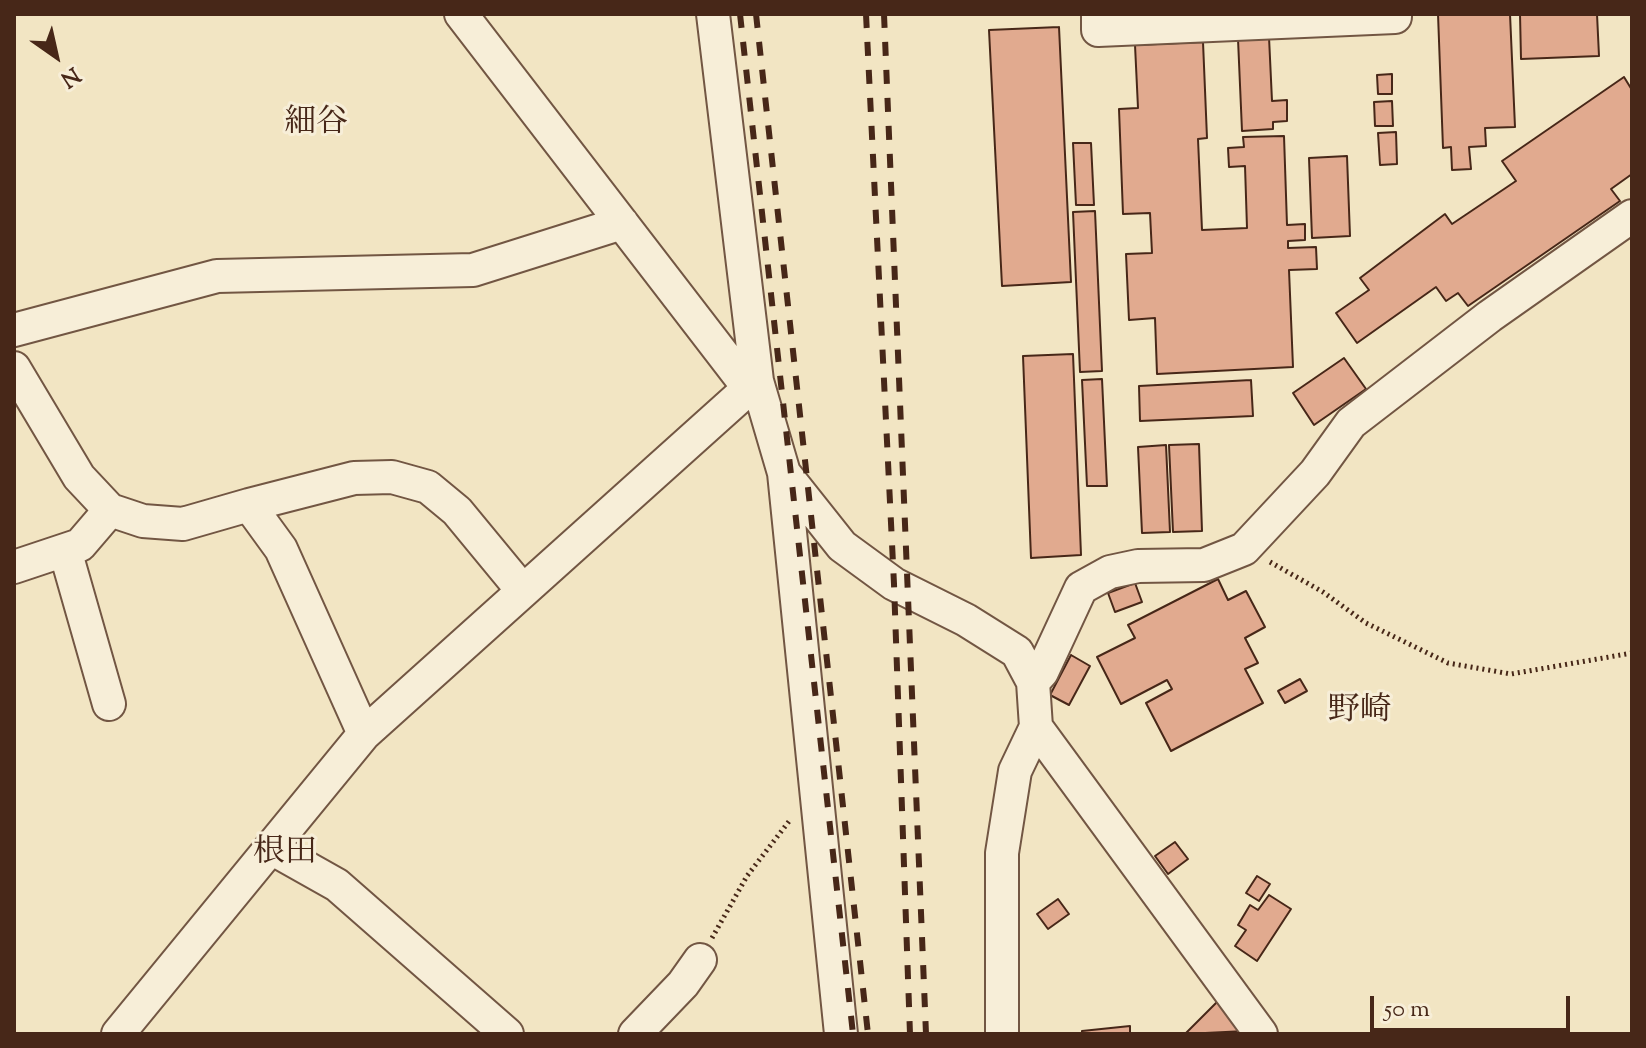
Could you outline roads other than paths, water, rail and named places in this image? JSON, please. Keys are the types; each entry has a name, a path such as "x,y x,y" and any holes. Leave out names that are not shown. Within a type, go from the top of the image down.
{"street":[{"path":"461,14 622,223 752,384"},
{"path":"713,14 752,384 784,473 841,1034"},
{"path":"1098,14 1098,30 1395,17 1395,14"},
{"path":"1033,682 1042,672 1081,588 1110,572 1138,566 1204,565 1244,549 1315,473 1351,423 1490,316 1632,216"},
{"path":"14,330 217,276 473,270 622,223"},
{"path":"14,368 79,477 110,510 143,521 183,524 354,478 392,477 428,487 457,511 523,591"},
{"path":"118,1034 273,849 364,734 752,384"},
{"path":"784,473 842,546 894,584 966,620 1017,652 1033,682 1036,727 1015,771 1002,853 1002,1034"},
{"path":"249,505 281,549 364,734"},
{"path":"14,567 80,545 110,510"},
{"path":"65,550 109,704"},
{"path":"1036,727 1261,1034"},
{"path":"273,849 337,885 507,1034"},
{"path":"635,1034 683,984 700,960"}],"railway":[{"path":"740,14 853,1034"},
{"path":"756,14 868,1034"},
{"path":"866,14 894,584 910,1034"},
{"path":"884,14 926,1034"}],"district":[{"name":"細谷","path":"316,126"},
{"name":"野崎","path":"1360,714"},
{"name":"根田","path":"285,856"}]}
